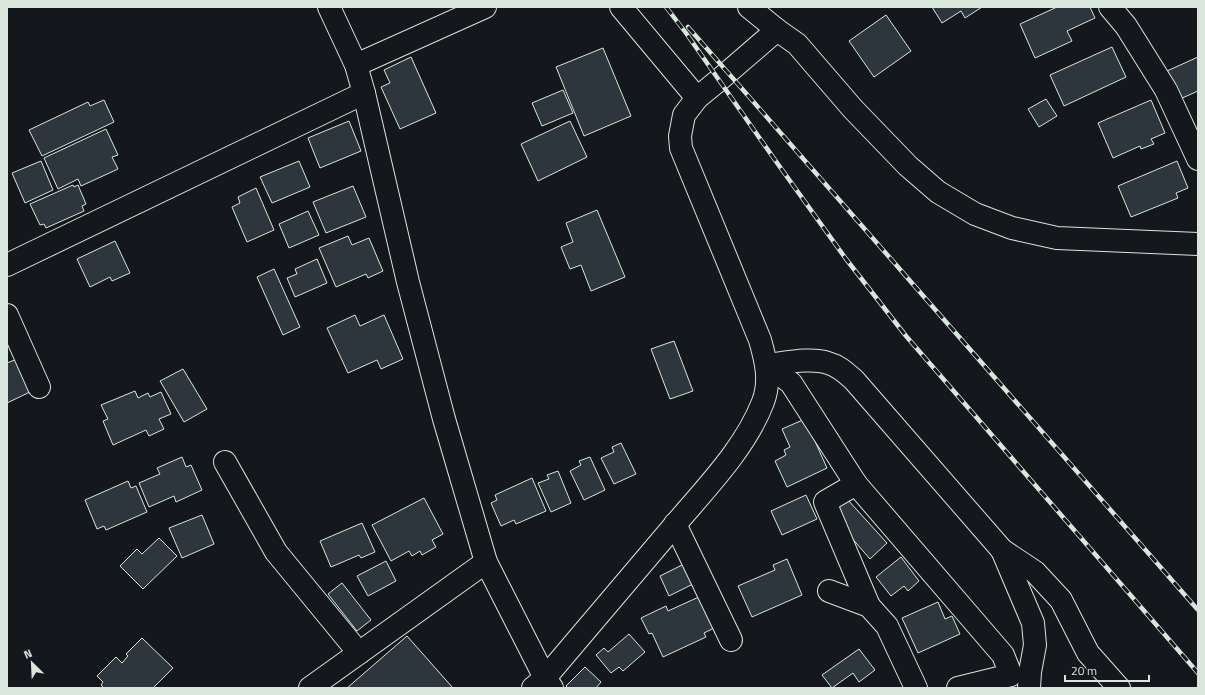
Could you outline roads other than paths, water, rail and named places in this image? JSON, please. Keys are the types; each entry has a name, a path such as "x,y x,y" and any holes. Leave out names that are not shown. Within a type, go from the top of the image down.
{"street":[{"path":"329,7 356,65 364,93 408,282 444,419 486,562 543,685 713,480 742,442 756,418 763,401 768,381 767,365 760,340 682,148 680,136 684,114 697,98 777,30"},
{"path":"356,65 485,7"},
{"path":"621,7 697,98"},
{"path":"749,7 797,44 853,109 908,166 938,192 975,214 1012,228 1057,238 1198,244"},
{"path":"1110,7 1126,26 1166,90 1198,159"},
{"path":"7,265 364,93"},
{"path":"7,315 39,387"},
{"path":"767,365 818,361 837,366 846,372 1002,550 1035,572 1061,600 1088,653 1119,688"},
{"path":"767,365 791,382 856,484 1003,655 1010,674 958,688"},
{"path":"225,462 276,552 359,653"},
{"path":"856,484 825,502 869,606 887,626 916,688"},
{"path":"675,524 731,640"},
{"path":"1002,550 1033,623 1035,645 1030,672 1029,688"},
{"path":"310,688 486,562"},
{"path":"829,591 869,606"}],"railway":[{"path":"666,7 846,259 906,336 1198,673"},
{"path":"688,27 1198,610"}]}
